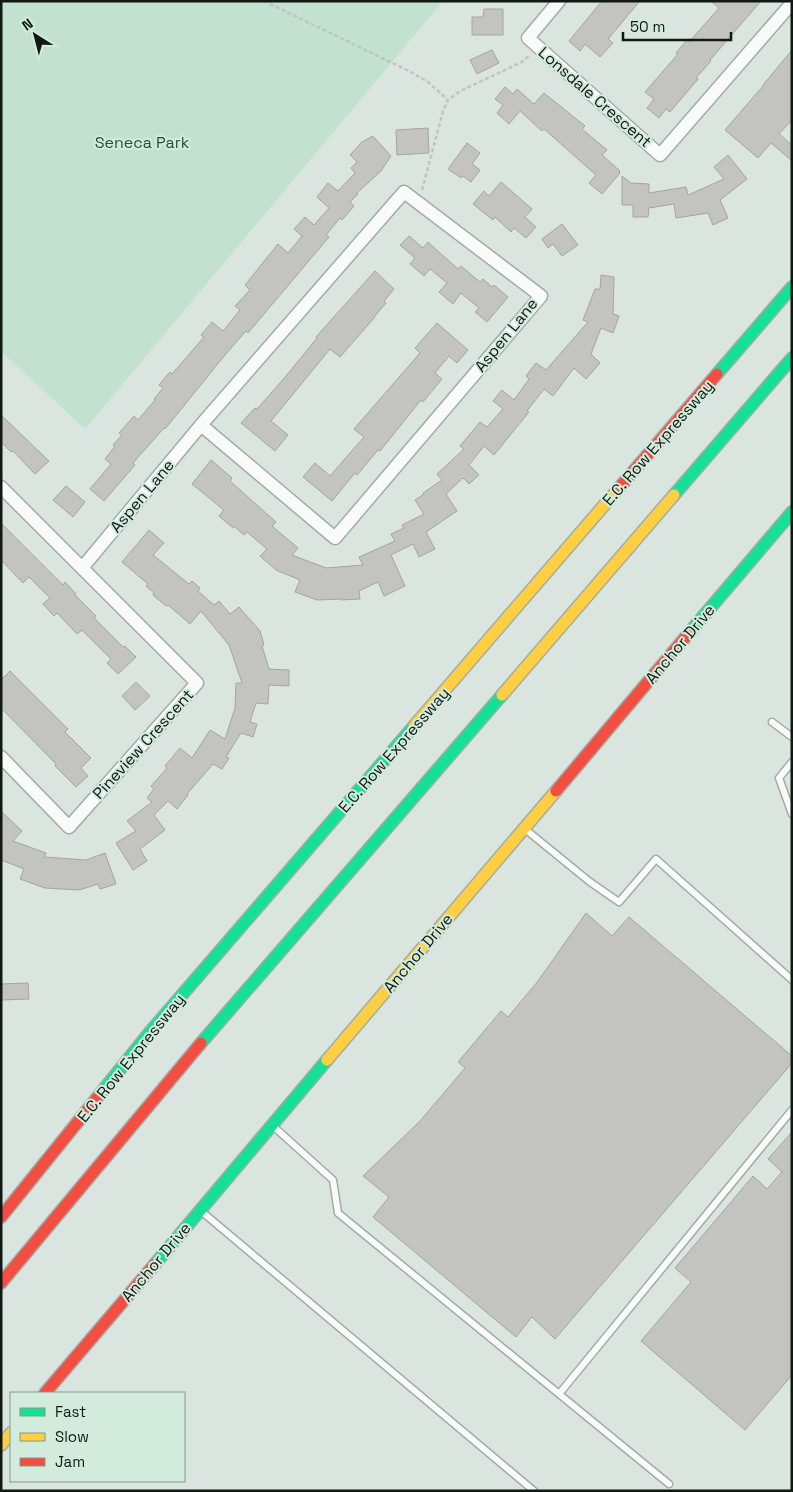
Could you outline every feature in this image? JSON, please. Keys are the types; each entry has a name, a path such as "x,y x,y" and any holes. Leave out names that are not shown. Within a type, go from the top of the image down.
{"main road":[{"name":"E.C. Row Expressway","path":"1,1218 150,1032 792,287"},
{"path":"1,1283 191,1054 792,358"},
{"name":"Anchor Drive","path":"46,1392 792,512"},
{"path":"1,1445 10,1434"}],"street":[{"name":"Lonsdale Crescent","path":"559,1 528,38 660,155 792,3"},
{"name":"Aspen Lane","path":"82,568 201,425 404,192 540,296 335,538 201,425"},
{"name":"Pineview Crescent","path":"1,487 197,683 69,827 1,757"}],"lane":[{"path":"772,722 792,737"},
{"path":"792,762 779,778 792,814"},
{"path":"524,828 590,882 619,902 656,859 792,980"},
{"path":"559,1394 792,1110"},
{"path":"272,1126 333,1180 338,1213 669,1484"},
{"path":"200,1210 534,1491"}],"path":[{"path":"264,1 409,71 428,82 448,100"},
{"path":"425,181 443,111 448,100 460,91 522,62"}],"green space":[{"name":"Seneca Park","path":"1,1 443,1 85,429 1,351"}],"building":[{"path":"602,1 640,1 608,39 613,43 600,57 585,44 580,51 569,41"},
{"path":"711,1 761,1 710,60 696,78 698,79 670,112 666,109 659,118 647,108 654,99 645,92 678,54 676,53 687,40 689,42 719,8"},
{"path":"484,9 503,9 503,35 472,35 472,17 483,17"},
{"path":"492,50 499,63 477,74 470,60"},
{"path":"792,50 792,120 779,134 792,145 792,161 771,143 758,158 725,130"},
{"path":"505,87 513,94 517,89 534,104 544,93 585,126 582,129 607,150 602,155 620,173 602,194 589,183 596,175 544,129 542,131 520,111 509,124 497,113 503,105 495,99"},
{"path":"428,128 429,153 397,155 396,130"},
{"path":"373,136 391,156 381,171 357,193 350,202 354,206 342,220 340,218 326,235 329,237 248,333 246,331 225,355 165,429 133,463 135,465 104,501 90,489 111,464 105,459 115,446 113,445 122,435 119,433 134,416 138,420 155,400 163,388 159,385 170,372 172,374 204,337 201,335 212,322 223,331 240,310 235,306 250,290 245,285 278,244 288,253 302,236 294,229 305,217 314,225 329,208 317,197 328,183 338,191 355,173 351,168 357,162 350,155 362,142"},
{"path":"467,143 480,153 472,164 480,170 471,182 448,169"},
{"path":"728,155 747,179 720,200 728,218 713,225 708,213 676,218 674,204 649,208 648,217 633,217 633,205 622,205 622,176 631,183 649,184 649,193 686,187 688,195 724,179 714,167"},
{"path":"501,182 532,209 525,217 536,227 526,238 514,228 511,232 495,217 493,220 473,204 484,191 489,196"},
{"path":"562,224 578,245 562,256 553,244 548,248 542,239"},
{"path":"409,236 423,248 428,242 458,269 461,266 480,282 483,279 492,287 494,285 508,297 487,322 475,312 479,308 461,293 453,304 439,292 447,283 430,269 424,276 410,264 415,258 400,245"},
{"path":"375,271 394,289 384,301 386,303 375,317 340,357 330,349 271,421 288,435 275,451 241,423 255,408 257,409 286,376 316,337"},
{"path":"601,275 614,277 613,314 619,316 613,333 601,328 591,354 600,363 586,379 574,368 553,396 544,389 527,411 529,412 494,455 484,446 469,465 479,475 469,484 463,478 446,494 457,511 426,532 435,549 419,557 413,544 391,555 405,586 384,596 378,582 359,591 360,599 317,600 295,592 300,580 276,570 260,556 267,549 247,532 244,535 219,516 224,510 192,484 211,460 232,478 230,481 276,522 272,526 298,548 292,555 326,568 363,565 359,557 395,541 391,534 404,528 402,525 424,514 415,500 442,480 437,474 464,449 460,446 480,422 487,427 503,409 493,401 502,390 514,400 529,379 526,376 536,363 546,370 588,322 583,320 595,289 600,289"},
{"path":"437,323 468,350 457,363 449,356 435,373 442,379 423,402 421,400 380,451 378,450 357,475 355,473 332,501 303,477 315,463 330,476 364,437 354,429 420,353 415,348"},
{"path":"1,415 49,461 35,474 13,451 11,452 1,442"},
{"path":"66,486 85,502 73,517 53,500"},
{"path":"1,523 63,585 65,582 96,616 94,618 123,647 125,646 136,657 118,674 107,663 111,659 82,630 77,634 57,613 54,616 43,604 50,598 29,577 23,583 1,560"},
{"path":"149,530 164,543 153,555 189,584 192,581 200,588 198,591 214,605 219,601 230,614 239,607 260,631 264,645 262,646 269,669 289,670 289,686 269,685 268,704 256,703 250,722 257,724 253,737 241,733 226,757 229,758 222,769 213,764 187,794 177,809 168,801 154,815 165,830 140,849 147,861 133,870 116,843 136,831 127,821 152,802 147,798 154,789 151,786 167,768 165,766 180,748 192,758 210,730 225,739 235,708 236,683 242,683 229,645 201,611 190,624 153,595 154,593 146,586 148,584 122,562"},
{"path":"10,671 68,729 65,732 91,758 81,768 88,776 76,787 1,708 1,680"},
{"path":"136,682 150,696 135,710 122,696"},
{"path":"1,811 22,831 13,841 46,853 44,857 86,860 105,853 116,884 100,889 98,884 79,890 45,888 20,879 24,869 1,860"},
{"path":"586,913 612,936 629,917 792,1056 792,1063 555,1339 532,1317 516,1337 373,1217 389,1197 363,1176 420,1121 465,1068 458,1062 501,1011 508,1017 538,981"},
{"path":"28,983 29,999 1,1000 1,984"},
{"path":"792,1132 792,1375 745,1430 641,1341 691,1282 675,1268 753,1176 767,1189 782,1172 768,1159"}],"traffic: fast":[{"path":"717,374 792,287"},
{"path":"674,495 792,358"},
{"path":"689,633 792,512"},
{"path":"201,1043 502,695"},
{"path":"97,1098 150,1032 414,726"},
{"path":"155,1264 327,1060"}],"traffic: slow":[{"path":"414,726 619,488"},
{"path":"502,695 674,495"},
{"path":"327,1060 556,791"},
{"path":"1,1445 10,1434"}],"traffic: jam":[{"path":"619,488 717,374"},
{"path":"556,791 689,633"},
{"path":"1,1283 201,1043"},
{"path":"1,1217 97,1098"},
{"path":"46,1392 155,1264"}]}
